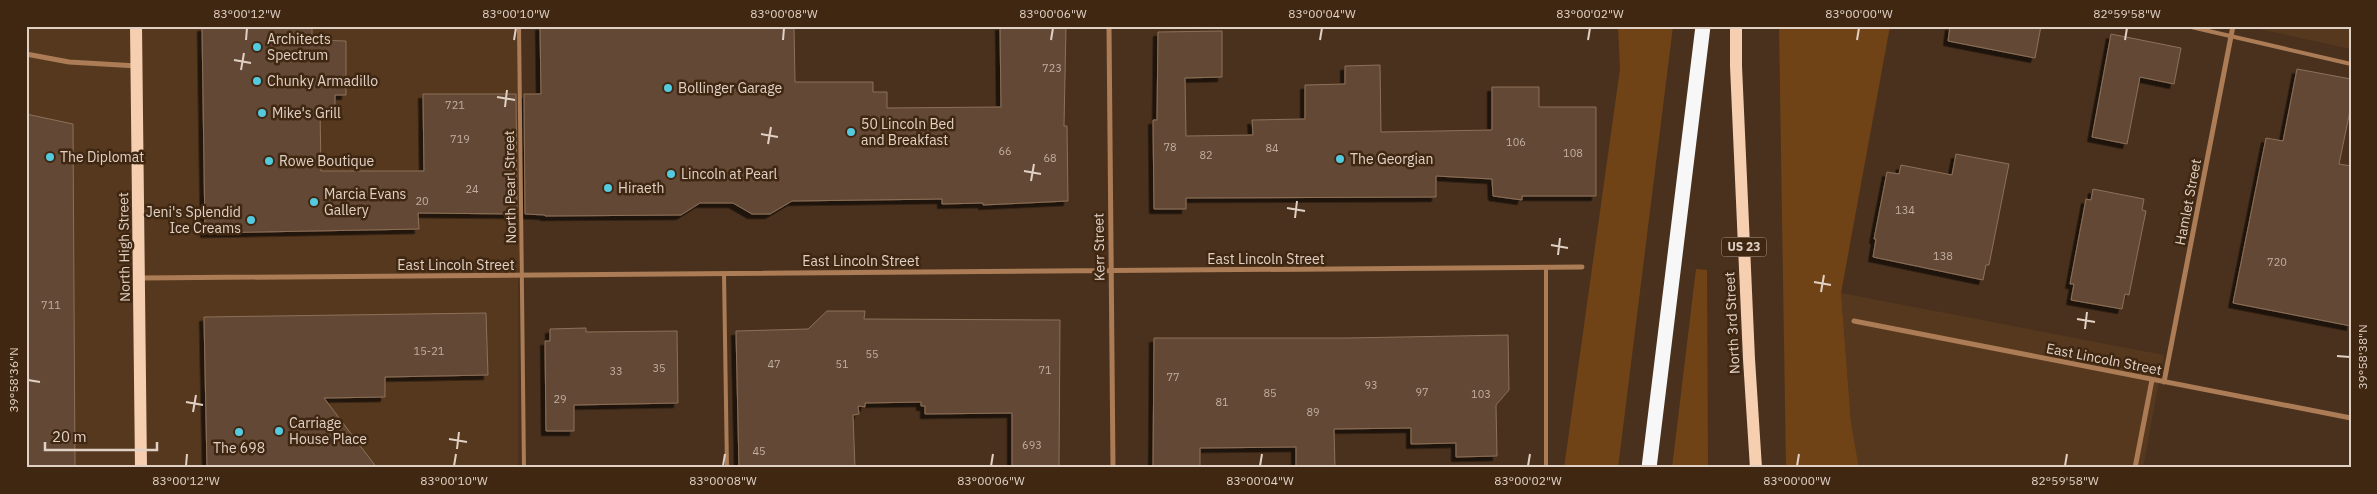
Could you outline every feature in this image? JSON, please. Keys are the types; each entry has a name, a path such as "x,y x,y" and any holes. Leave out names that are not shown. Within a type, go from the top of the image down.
{"highway":[{"path":"1649,468 1703,26"}],"main road":[{"name":"North High Street","path":"136,26 142,468"},
{"name":"North 3rd Street","path":"1736,26 1748,349 1756,468"}],"street":[{"name":"Kerr Street","path":"1109,26 1112,468"},
{"name":"Hamlet Street","path":"2164,382 2233,26"},
{"path":"26,54 69,62 137,66"},
{"name":"East Lincoln Street","path":"139,278 1582,267"},
{"name":"East Lincoln Street","path":"1854,321 2351,418"},
{"path":"2135,468 2152,380"}],"lane":[{"name":"North Pearl Street","path":"519,26 524,468"},
{"path":"2187,26 2351,64"},
{"path":"1546,268 1546,468"},
{"path":"724,274 727,468"}],"shaded area":[{"path":"26,26 519,26 521,236 518,279 518,468 26,468"},
{"path":"1618,26 1673,26 1618,468 1564,468 1620,69"},
{"path":"1779,26 1890,26 1841,293 1851,423 1859,468 1786,468"},
{"path":"2245,26 2351,26 2351,49"},
{"path":"1696,269 1707,270 1708,468 1672,468"},
{"path":"1841,293 2164,355 2143,468 1859,468 1851,423"}],"building":[{"path":"312,26 312,40 346,41 346,95 335,95 335,108 320,108 321,171 424,171 423,94 516,94 517,214 418,213 419,229 205,233 202,27"},
{"path":"540,26 794,26 795,82 873,82 873,92 887,92 887,108 1001,107 1000,26 1066,26 1064,126 1067,126 1068,201 983,205 983,203 942,204 942,199 792,201 770,214 752,214 733,203 700,203 681,215 545,216 525,214 524,94 541,94"},
{"path":"1950,26 2041,26 2035,58 1948,41"},
{"path":"1222,31 1222,77 1185,78 1186,136 1253,135 1252,120 1305,119 1305,85 1345,84 1345,66 1380,65 1381,132 1492,130 1492,87 1539,87 1539,107 1596,107 1596,196 1522,196 1522,200 1493,196 1492,179 1436,176 1436,197 1186,198 1186,209 1154,209 1153,120 1157,120 1158,32"},
{"path":"2111,34 2181,48 2174,84 2140,77 2127,144 2092,137"},
{"path":"2297,69 2351,79 2351,106 2339,164 2351,166 2351,326 2233,303 2266,138 2283,141"},
{"path":"26,114 73,124 75,468 26,468"},
{"path":"1956,154 2009,164 1989,265 1986,265 1983,280 1873,257 1876,239 1874,239 1887,172 1899,174 1901,165 1952,175"},
{"path":"2093,189 2144,199 2142,210 2146,211 2129,295 2125,294 2122,309 2071,300 2074,284 2070,284 2086,199 2091,200"},
{"path":"827,311 865,311 864,319 1060,320 1059,468 1012,468 1012,413 925,414 925,406 921,406 921,402 865,403 865,407 858,406 859,414 853,415 855,468 739,468 736,331 808,329"},
{"path":"486,313 488,375 385,377 385,397 324,398 377,468 207,468 204,317"},
{"path":"586,328 586,332 677,331 678,403 574,405 574,431 546,431 545,341 550,341 550,329"},
{"path":"1508,335 1509,390 1496,405 1497,456 1456,457 1456,443 1411,444 1411,428 1334,429 1335,468 1296,468 1296,447 1200,448 1200,468 1153,468 1154,338 1348,338"}],"place":[{"name":"Architects Spectrum","path":"257,47"},
{"name":"Chunky Armadillo","path":"257,81"},
{"name":"Bollinger Garage","path":"668,88"},
{"name":"Mike's Grill","path":"262,113"},
{"name":"50 Lincoln Bed and Breakfast","path":"851,132"},
{"name":"The Diplomat","path":"50,157"},
{"name":"The Georgian","path":"1340,159"},
{"name":"Rowe Boutique","path":"269,161"},
{"name":"Lincoln at Pearl","path":"671,174"},
{"name":"Hiraeth","path":"608,188"},
{"name":"Marcia Evans Gallery","path":"314,202"},
{"name":"Jeni's Splendid Ice Creams","path":"251,220"},
{"name":"Carriage House Place","path":"279,431"},
{"name":"The 698","path":"239,432"}]}
